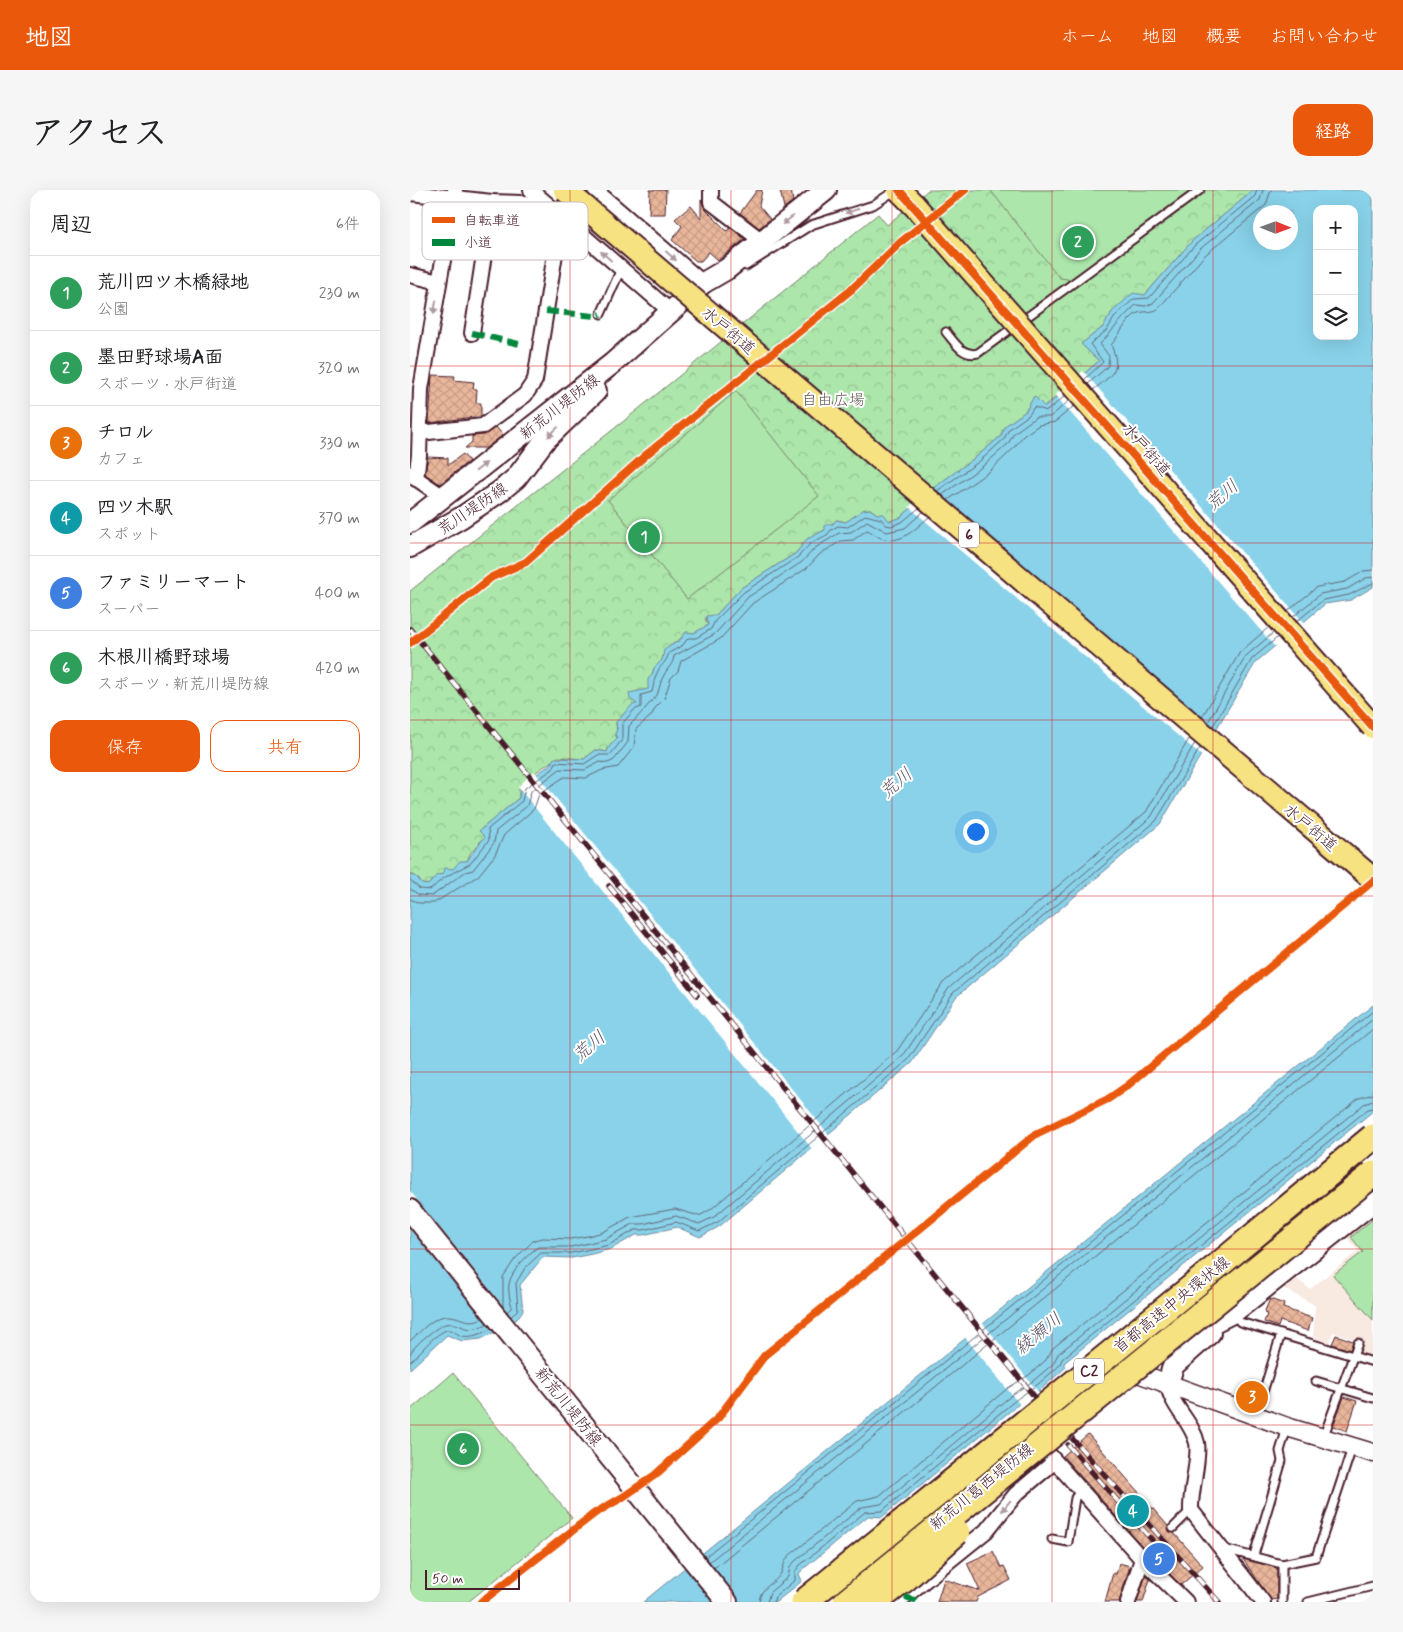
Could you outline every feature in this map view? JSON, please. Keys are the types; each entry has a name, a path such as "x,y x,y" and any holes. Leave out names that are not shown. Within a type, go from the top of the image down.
{"highway":[{"name":"水戸街道","path":"565,190 579,202"},
{"name":"水戸街道","path":"903,195 1373,727"},
{"name":"水戸街道","path":"588,210 1373,879"},
{"name":"首都高速中央環状線","path":"804,1602 1191,1288 1373,1137"},
{"path":"813,1602 1087,1389 1348,1172 1373,1157"},
{"name":"首都高速中央環状線","path":"846,1602 1373,1174"},
{"path":"875,1602 906,1578 996,1498 1373,1188"}],"main road":[{"name":"新荒川堤防線","path":"410,524 613,363 703,283 727,270 826,190"},
{"name":"荒川堤防線","path":"410,547 462,517 516,478 545,440 662,330 668,322 670,311"},
{"name":"新荒川葛西堤防線","path":"836,1602 1124,1368 1373,1157"},
{"name":"新荒川葛西堤防線","path":"1168,1384 1171,1370 1176,1362 1234,1312 1373,1202"},
{"name":"新荒川堤防線","path":"410,1210 727,1602"},
{"name":"新荒川葛西堤防線","path":"1124,1368 1234,1312"}],"street":[{"path":"531,190 545,202"},
{"path":"595,190 703,283"},
{"path":"711,190 711,202 762,241"},
{"path":"410,193 455,194 492,202"},
{"path":"588,239 670,311"},
{"path":"443,260 416,388 420,433 413,477 443,498"},
{"path":"472,333 483,260"},
{"path":"420,433 484,426 525,394 535,380 554,260"},
{"path":"410,275 439,282"},
{"path":"1124,1368 1287,1427 1373,1453"},
{"path":"1168,1384 1171,1399 1185,1419 1197,1444 1191,1510 1263,1602"},
{"path":"1036,1440 1080,1491 1144,1557 1184,1602"},
{"path":"898,1602 986,1531 1016,1494 1054,1462"},
{"path":"1128,1602 1144,1557"}],"lane":[{"path":"946,332 967,353 978,354 1200,190"},
{"name":"新荒川堤防線","path":"703,283 716,284 811,225 903,195"},
{"path":"601,314 621,268"},
{"path":"1234,1312 1240,1322 1373,1362"},
{"path":"1256,1416 1281,1334"},
{"path":"1323,1438 1358,1343"},
{"path":"1316,1381 1373,1398"},
{"path":"1254,1555 1282,1461 1280,1451 1287,1427"},
{"path":"1221,1548 1254,1555 1282,1564 1316,1557 1352,1447"},
{"path":"1052,1539 1068,1542 1075,1498 1080,1491"},
{"path":"1173,1528 1191,1510"},
{"path":"1282,1564 1282,1602"},
{"path":"1308,1602 1373,1586"}],"shaded area":[{"path":"1373,1211 1373,1358 1361,1354 1362,1342 1333,1332 1329,1343 1313,1337 1315,1305 1281,1287 1293,1276 1310,1289 1358,1251 1344,1234"}],"green space":[{"name":"自由広場","path":"928,190 1254,190 1192,241 1145,295 1112,312 1103,327 1081,344 1099,361 1044,407 1034,397 1026,411 1005,426 1001,436 936,486 900,518 889,522 870,509 863,510 846,522 837,520 825,530 807,539 796,553 741,588 716,615 705,619 708,625 694,633 686,632 665,651 662,660 654,668 648,690 636,701 637,704 632,705 616,722 617,738 607,752 596,750 584,759 558,757 535,773 519,789 519,798 479,831 485,837 479,843 480,845 471,852 467,861 443,875 437,875 428,885 422,884 414,875 410,875 410,591 625,420 878,214 887,225"},
{"path":"1194,190 1074,280 1060,278 991,191"},
{"path":"736,391 819,496 687,599 608,500"},
{"path":"1373,1219 1373,1320 1333,1275 1363,1252 1351,1237"},
{"path":"453,1373 572,1518 468,1602 410,1602 410,1410"}],"water":[{"name":"荒川","path":"1254,190 1373,190 1373,587 1351,600 1325,604 1256,662 1160,824 956,997 912,1063 720,1226 700,1237 677,1227 636,1235 611,1249 592,1254 572,1258 543,1257 520,1285 523,1310 517,1319 481,1339 462,1341 447,1335 410,1369 410,875 417,877 422,884 428,885 437,875 443,874 444,868 453,869 460,861 467,861 485,837 479,831 519,798 521,785 550,765 554,758 584,759 596,750 607,752 617,738 615,734 617,729 616,722 632,705 637,704 630,699 629,693 648,689 648,679 652,675 654,668 662,660 664,650 680,640 686,632 694,633 708,625 706,616 716,615 741,588 796,553 807,539 825,530 825,526 828,524 833,524 836,520 846,522 863,510 870,509 877,514 884,514 889,521 900,518 936,486 1001,436 1005,426 1026,411 1034,396 1045,407 1099,361 1081,344 1103,327 1112,312 1133,293 1145,295 1192,241"},
{"name":"綾瀬川","path":"1373,1005 1373,1111 1064,1363 1066,1367 1040,1390 1020,1403 882,1517 868,1516 802,1570 799,1574 802,1581 776,1602 643,1602"}],"pier":[{"path":"1083,371 1305,624 1276,648 1055,395"},
{"path":"931,486 1218,731 1203,757 909,507"},
{"path":"534,771 830,1136 813,1150 518,787"},
{"path":"410,1191 517,1323 496,1335 410,1229"},
{"path":"982,1322 1039,1393 1021,1406 964,1336"}],"building":[{"path":"650,190 666,190 665,214 649,214"},
{"path":"757,190 762,190 759,206 770,219 759,228 740,213"},
{"path":"780,190 791,190 793,201 784,208"},
{"path":"701,199 705,209 727,231 730,227 745,239 718,260 709,252 701,261 696,261 672,240 682,226 675,219 691,206 701,218"},
{"path":"432,375 455,376 454,380 474,382 473,389 477,389 476,403 481,403 481,416 429,423"},
{"path":"496,427 503,435 486,448 465,448 472,442 472,436 484,435"},
{"path":"463,454 469,461 440,484 425,474 428,457 448,458 448,465"},
{"path":"1270,1299 1284,1304 1283,1308 1312,1318 1308,1331 1280,1321 1278,1327 1264,1322 1267,1314 1264,1313"},
{"path":"1336,1335 1353,1341 1350,1350 1332,1344"},
{"path":"1344,1397 1357,1401 1347,1431 1333,1426"},
{"path":"1088,1434 1168,1526 1169,1531 1174,1533 1203,1566 1181,1585 1148,1553 1063,1456"},
{"path":"993,1551 1001,1567 1004,1566 1011,1580 978,1597 976,1602 937,1602 944,1579 980,1591 967,1563"},
{"path":"1243,1559 1277,1568 1277,1599 1271,1600"},
{"path":"1119,1563 1130,1566 1119,1602 1105,1602 1113,1573 1116,1574"},
{"path":"1146,1575 1150,1579 1143,1602 1137,1602"}],"railway":[{"path":"410,629 1034,1396 1219,1602"},
{"path":"609,886 697,995"},
{"path":"1068,1445 1152,1540"}],"marked path":[{"path":"546,311 595,316 601,314"},
{"path":"472,333 519,344"},
{"path":"905,1597 921,1602"}],"cycle path":[{"path":"899,190 1373,727"},
{"path":"410,643 492,577 526,562 647,454 851,290 902,241 965,190"},
{"path":"481,1602 595,1513 655,1475 718,1418 765,1355 1036,1134 1108,1099 1127,1086 1373,881"}],"place":[{"name":"墨田野球場A面","path":"1078,242"},
{"name":"荒川四ツ木橋緑地","path":"644,537"},
{"name":"チロル","path":"1252,1397"},
{"name":"木根川橋野球場","path":"463,1449"},
{"name":"四ツ木駅","path":"1133,1511"},
{"name":"ファミリーマート","path":"1159,1559"}]}
